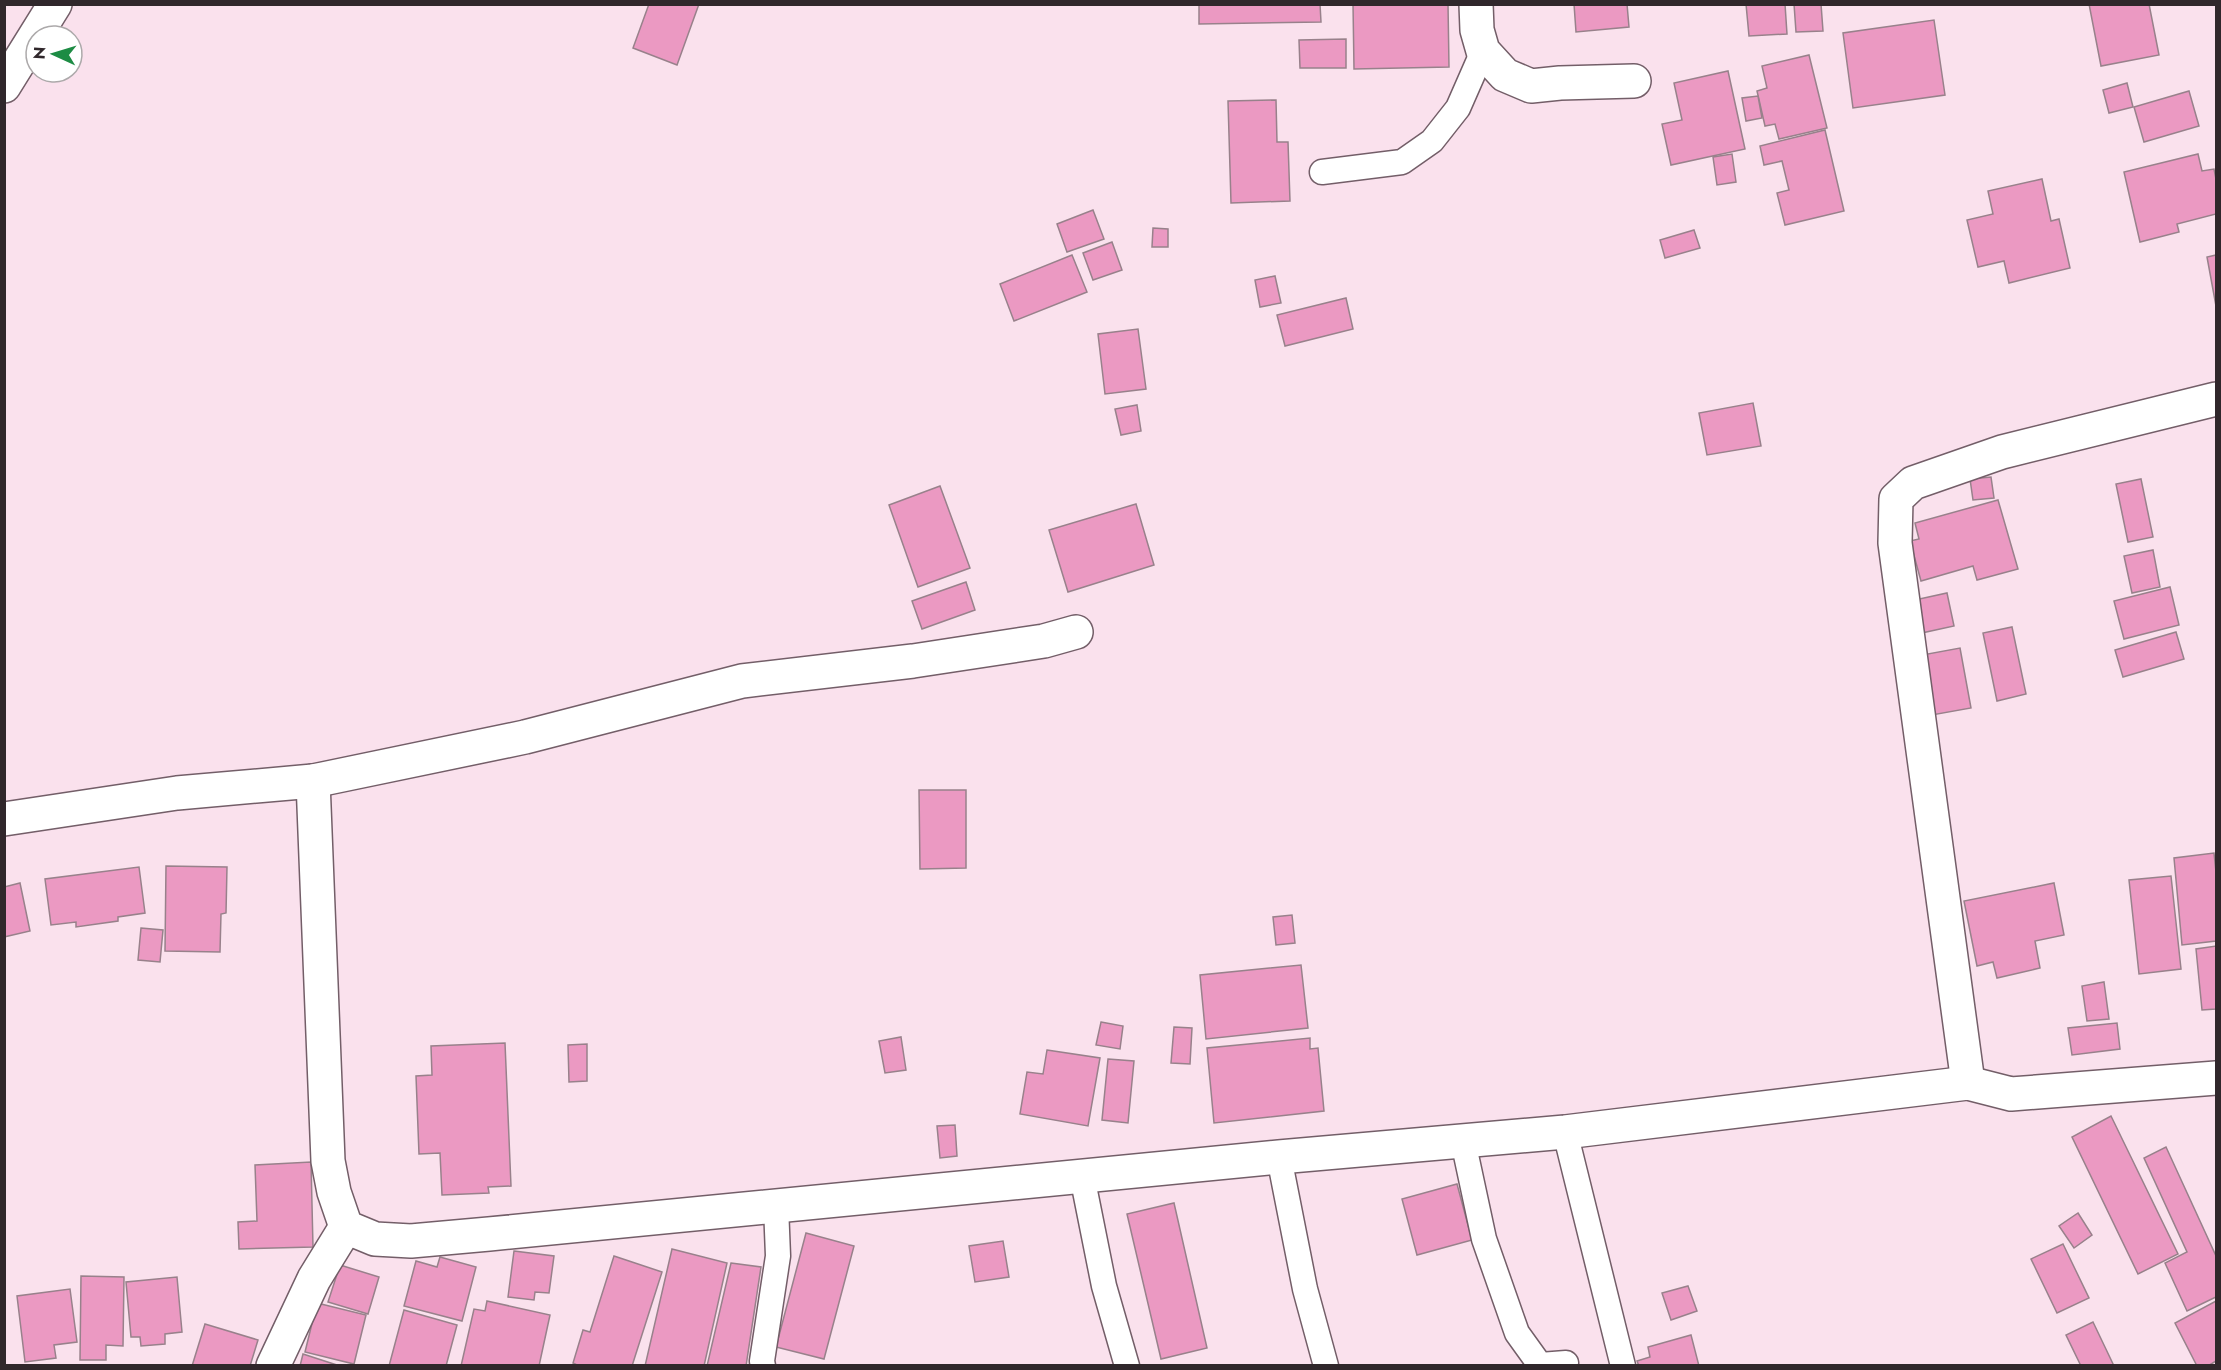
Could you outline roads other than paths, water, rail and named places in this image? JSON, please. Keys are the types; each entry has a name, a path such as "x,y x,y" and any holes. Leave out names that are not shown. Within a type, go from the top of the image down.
{"street":[{"path":"4,86 55,4"},
{"path":"1476,4 1477,30 1483,51 1505,75 1532,86 1634,81"},
{"path":"1968,1083 1895,543 1896,499 1913,483 2002,452 2217,399"},
{"path":"4,819 177,793 313,781 525,737 742,681 913,661 1044,641 1076,632"},
{"path":"313,781 328,1161 334,1192 346,1227 375,1239 411,1241 1279,1157 1565,1132 1968,1083 2011,1094 2217,1078"},
{"path":"273,1365 314,1279 346,1227"}],"lane":[{"path":"1322,172 1402,162 1432,141 1458,108 1483,51"},
{"path":"1565,1132 1623,1365"},
{"path":"1463,1141 1485,1239 1517,1333 1540,1365 1566,1363"},
{"path":"1279,1157 1305,1289 1326,1365"},
{"path":"1082,1176 1104,1286 1127,1365"},
{"path":"763,1365 778,1256 776,1206"}]}
